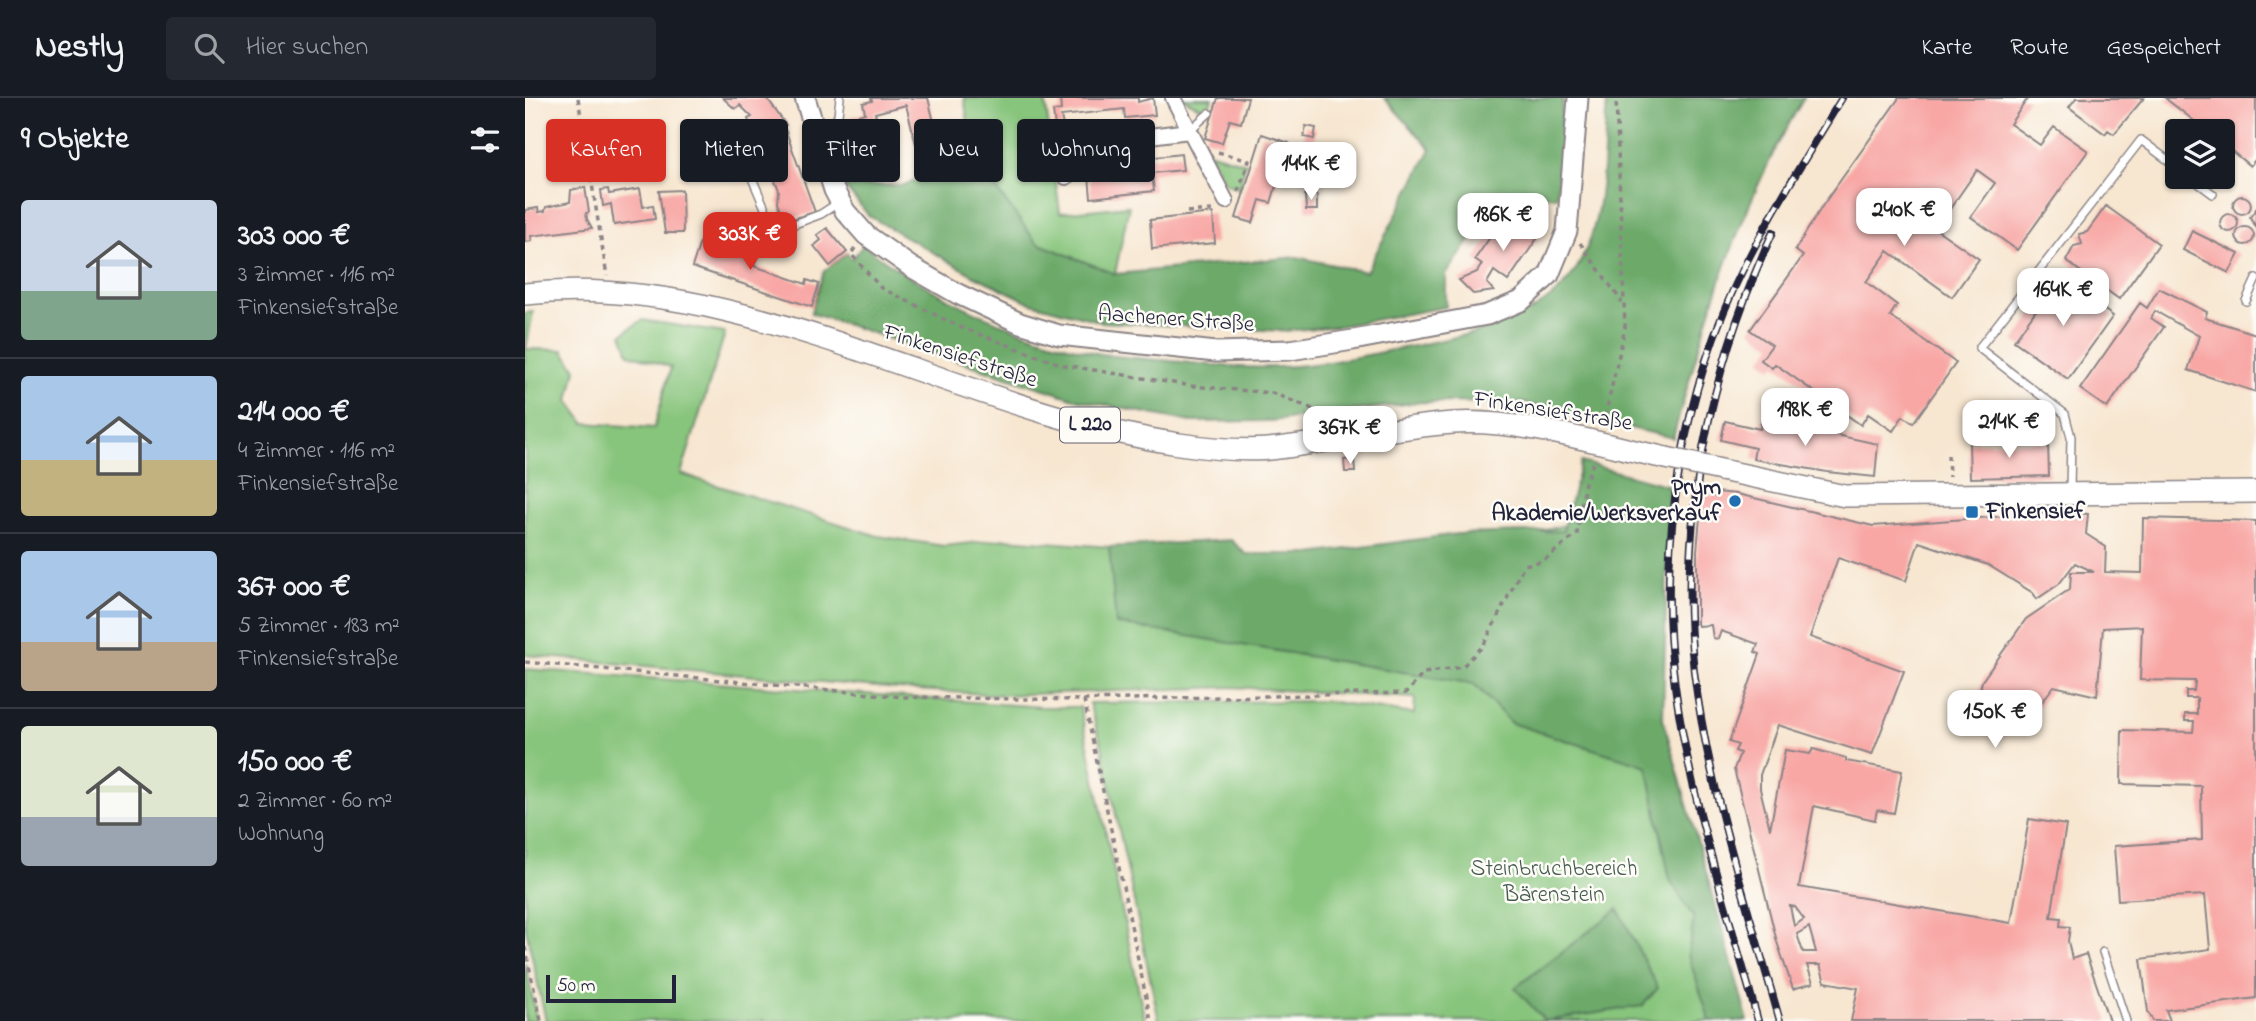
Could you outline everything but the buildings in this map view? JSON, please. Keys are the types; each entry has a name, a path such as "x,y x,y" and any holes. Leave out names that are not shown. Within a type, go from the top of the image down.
{"main road":[{"name":"Finkensiefstraße","path":"525,294 573,289 609,290 684,302 793,329 1066,419 1129,436 1183,445 1275,449 1454,423 1494,425 1600,444 1845,496 2256,492"}],"street":[{"name":"Aachener Straße","path":"805,98 813,119"},
{"path":"1173,98 1226,201"},
{"name":"Aachener Straße","path":"834,182 840,201 866,235 911,267 958,294 1046,331 1098,341 1216,352 1303,348 1487,315 1521,301 1549,275 1567,231 1578,98"},
{"path":"1155,135 1189,131"}],"lane":[{"path":"836,119 840,98"},
{"path":"1189,131 1209,113"},
{"path":"2070,495 2071,437 2065,414 1979,348 2141,140 2165,158"},
{"path":"754,182 771,222 784,228 821,214 840,201"},
{"path":"2206,189 2213,194"},
{"path":"2246,301 2256,279"},
{"path":"2103,952 2126,1021"}],"path":[{"path":"578,98 609,290"},
{"path":"525,662 905,697 1084,699 1406,693 1424,673 1462,667 1483,646 1524,565 1543,561 1577,534 1585,482 1600,444 1625,328 1616,98"},
{"path":"1217,152 1249,160 1240,192"},
{"path":"1585,246 1623,304"},
{"path":"851,254 881,288 962,328 1063,365 1192,386 1272,393 1313,409 1322,427"},
{"path":"1948,455 1949,478"},
{"path":"1084,699 1150,1021"},
{"path":"525,947 541,1021"}],"green space":[{"path":"964,98 1045,98 1048,119 1017,119 1017,182 1056,182 1060,213 1129,206 1115,274 1037,243 991,182 1003,182 1003,119 967,119"},
{"path":"1181,98 1212,98 1208,111"},
{"path":"1384,98 1563,98 1557,197 1504,191 1446,275 1446,307 1340,326 1284,331 1102,322 1031,303 973,275 869,216 844,186 904,185 914,181 991,182 1037,243 1115,274 1297,257 1366,272 1431,149"},
{"path":"1607,98 1804,98 1781,138 1743,221 1712,306 1673,438 1524,403 1421,402 1272,421 1191,422 1075,399 811,313 824,271 847,253 852,259 863,245 916,281 1001,323 1061,344 1111,356 1237,367 1310,365 1466,335 1523,315 1556,293 1573,274 1594,228 1602,175"},
{"path":"1208,152 1246,163 1239,189 1225,183"},
{"name":"Steinbruchbereich Bärenstein","path":"533,312 526,349 563,350 576,369 569,401 585,423 654,428 671,367 629,354 622,334 642,320 725,333 681,474 878,536 944,546 1006,539 1254,558 1447,554 1570,524 1654,685 1741,1021 1159,1021 1101,743 1089,703 1326,701 1414,714 1415,698 1232,687 1002,695 899,689 525,655 525,313"},
{"path":"1581,462 1669,486 1663,719 1748,1021 1710,1021 1688,955 1694,918 1670,880 1647,766 1511,723 1474,684 1116,624 1109,547 1231,540 1246,554 1311,554 1457,534 1563,531"},
{"path":"525,669 1042,707 1080,707 1145,1021 546,1021 525,925"},
{"path":"1618,909 1658,988 1642,1006 1545,1021 1515,988"},
{"path":"525,962 537,1021 525,1021"}],"railway":[{"path":"1758,1021 1700,813 1682,729 1670,633 1672,524 1690,415 1724,312 1769,221 1842,98"},
{"path":"1773,232 1732,337 1703,446 1690,558 1690,615 1694,671 1709,758 1730,847 1780,1021"}],"place":[{"name":"Prym Akademie/Werksverkauf","path":"1735,501"},
{"name":"Finkensief","path":"1972,512"}]}
